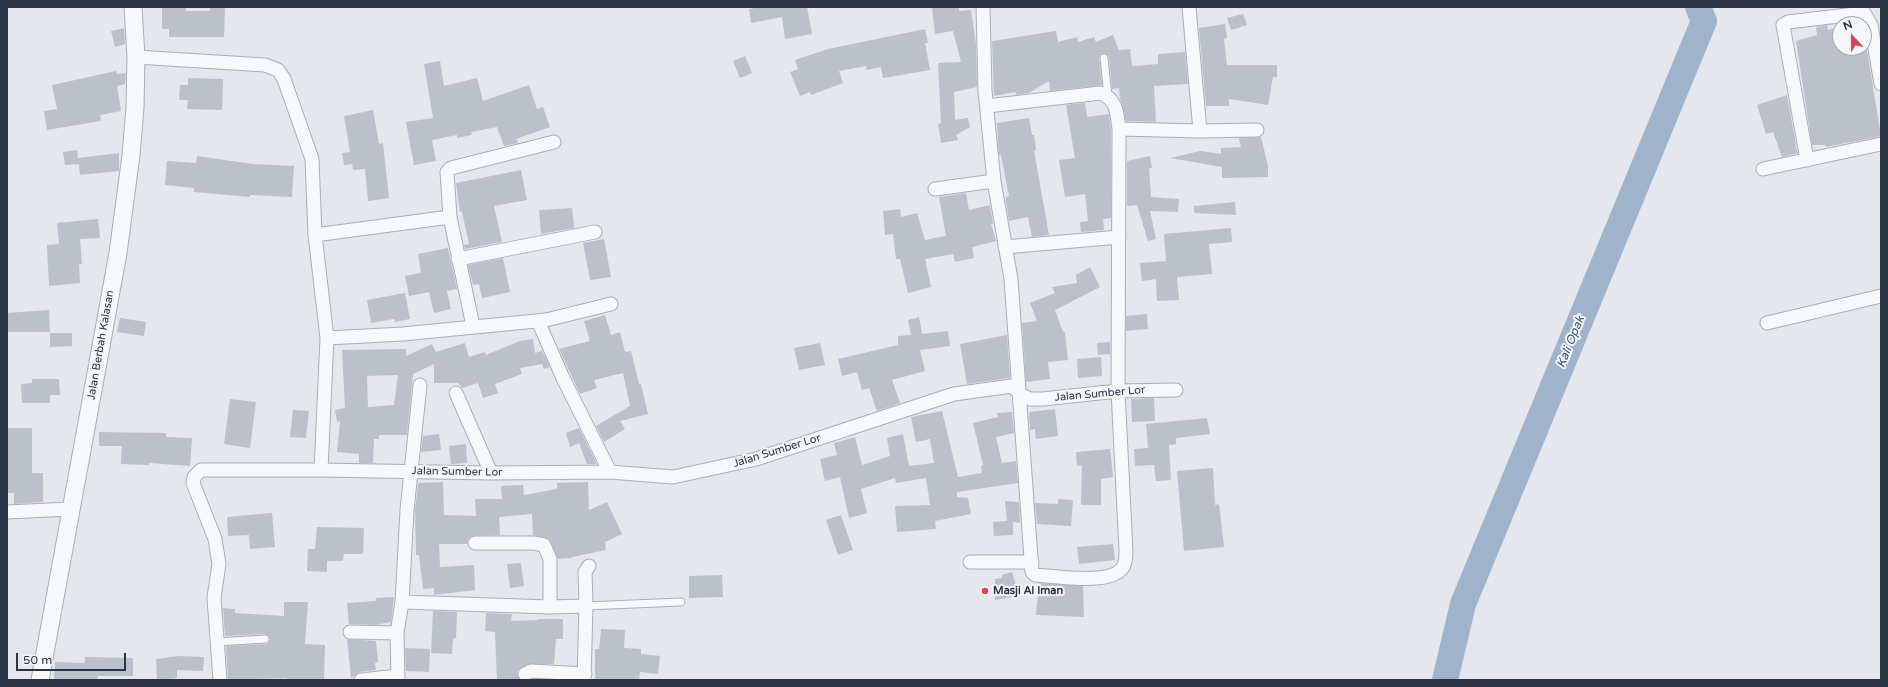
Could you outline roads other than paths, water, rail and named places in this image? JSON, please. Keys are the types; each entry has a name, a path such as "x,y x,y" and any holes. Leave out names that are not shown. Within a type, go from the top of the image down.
{"street":[{"name":"Jalan Berbah Kalasan","path":"40,680 119,246 131,155 135,108 136,57 133,7"},
{"path":"983,7 985,91 994,181 1011,279 1032,572 1035,575 1103,578 1115,575 1124,566 1126,552 1118,391 1120,129 1115,104 1108,96 1100,93 987,106"},
{"path":"1189,7 1200,131"},
{"path":"1807,160 1783,25 1788,22 1864,13 1872,25 1881,84"},
{"path":"136,57 265,65 278,70 284,79 312,159 315,235 327,338 321,470"},
{"path":"1120,129 1200,131 1257,130"},
{"path":"472,326 450,217 447,172 451,168 554,142"},
{"path":"1763,169 1881,144"},
{"path":"934,189 994,181"},
{"path":"315,235 450,217"},
{"path":"458,258 595,232"},
{"path":"1006,247 1119,237"},
{"path":"1767,324 1881,296"},
{"path":"327,338 403,334 472,326 538,321 611,304"},
{"path":"538,321 563,378 610,472"},
{"path":"361,680 398,678 397,633 402,602 407,510 420,385"},
{"name":"Jalan Sumber Lor","path":"217,642 214,598 219,564 215,539 193,482 194,477 201,470 321,470 491,473 610,472 673,477 756,459 954,394 1012,386 1020,394 1030,399 1118,391 1176,390"},
{"path":"456,393 491,473"},
{"path":"7,512 70,509"},
{"path":"475,543 533,543 544,545 550,559 550,607"},
{"path":"970,562 1032,562"},
{"path":"525,674 531,671 584,677 586,606 585,572 589,566"},
{"path":"402,602 550,607 586,606"},
{"path":"350,632 397,633"},
{"path":"217,642 220,680"}],"lane":[{"path":"1104,58 1108,96"},
{"path":"586,606 681,602"},
{"path":"217,642 265,639"}],"waterway":[{"name":"Kali Opak","path":"1445,680 1463,604 1704,21 1698,7"}],"place":[{"name":"Masji Al Iman","path":"985,591"}]}
